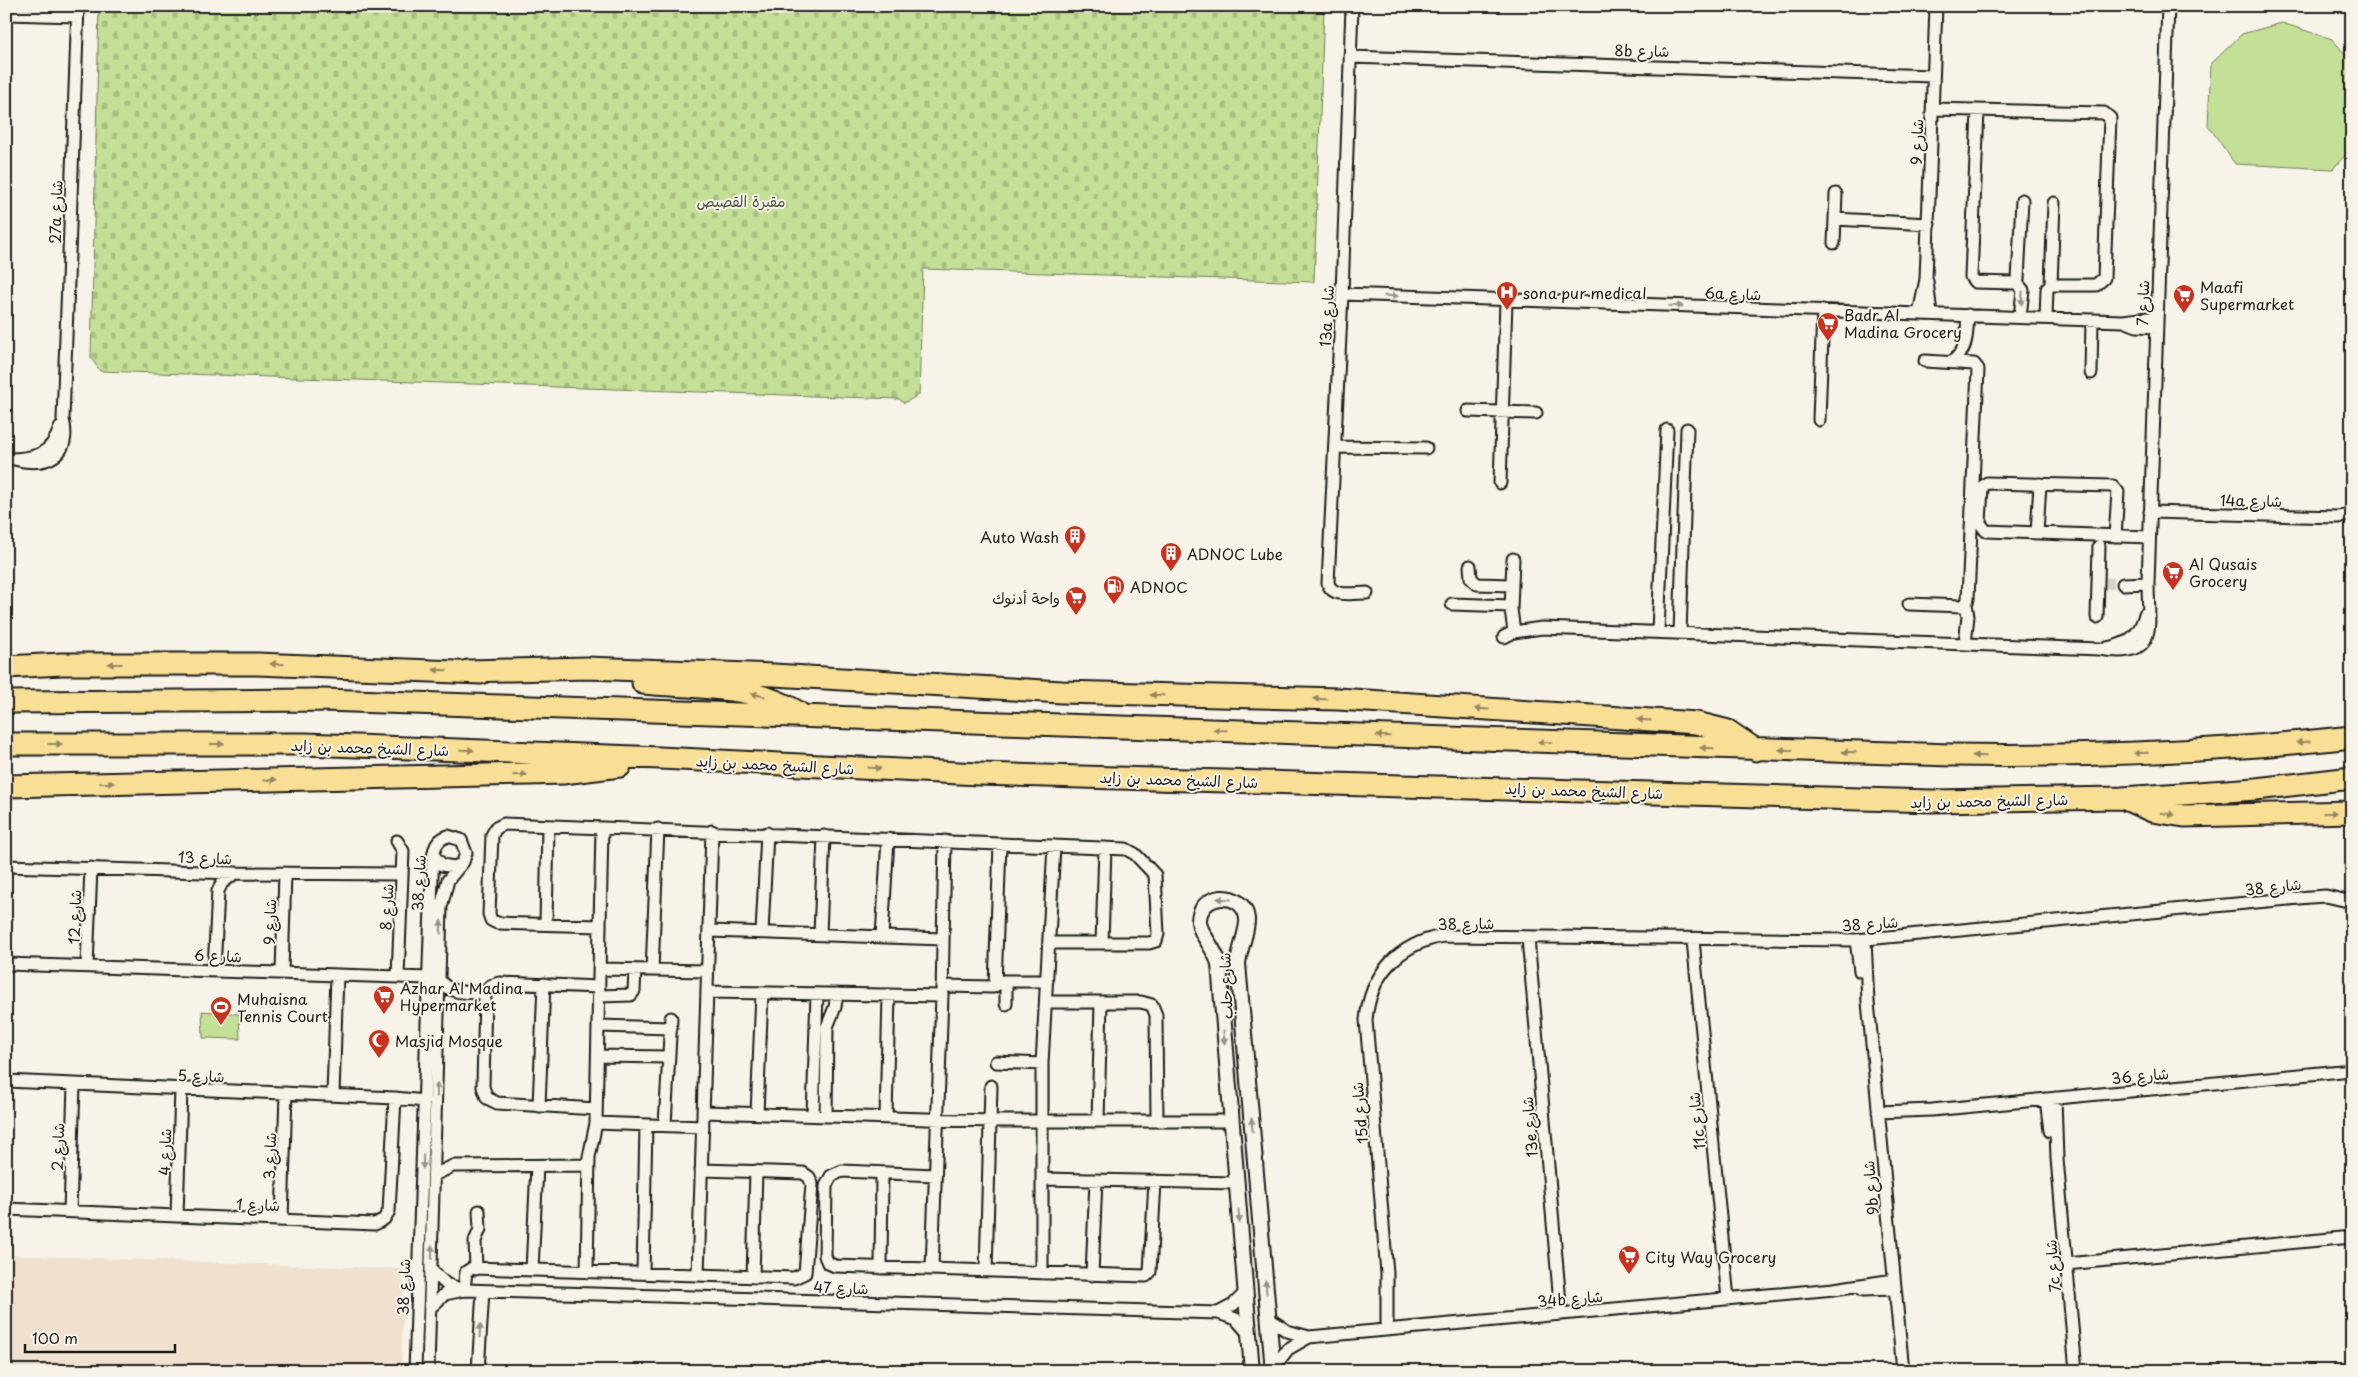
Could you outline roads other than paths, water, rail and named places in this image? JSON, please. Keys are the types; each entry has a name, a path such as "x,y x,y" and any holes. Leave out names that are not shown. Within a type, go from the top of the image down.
{"highway":[{"path":"6,659 62,664"},
{"path":"6,667 62,664 295,665 468,671 555,668 618,669 1062,692 1374,702 1696,723 1728,732 1756,750"},
{"path":"468,671 510,676 613,681 750,693 777,701 803,715"},
{"path":"6,702 323,700 803,715 1756,750 1951,755 2091,755 2230,748 2352,737"},
{"name":"شارع الشيخ محمد بن زايد","path":"6,744 305,744 660,758 979,774 1587,790 1853,800 1952,801 2122,798 2256,789 2352,778"},
{"path":"6,786 554,774 596,770 660,758"},
{"path":"2122,798 2152,811 2184,816 2352,812"}],"street":[{"name":"13a شارع","path":"1352,6 1329,586 1337,593 1367,593"},
{"name":"شارع 9","path":"1925,314 1936,6"},
{"name":"شارع 7","path":"1965,644 2100,649 2122,644 2135,637 2143,624 2148,601 2168,6"},
{"path":"6,14 78,11"},
{"name":"27a شارع","path":"10,459 40,463 54,456 61,448 65,438 63,419 78,11"},
{"name":"8b شارع","path":"1350,57 1933,76"},
{"path":"1932,109 2104,114 2111,120 2104,278 2096,285 2052,285 2047,289 2046,318"},
{"path":"1978,111 1971,276 1977,282 2016,282 2023,290 2020,317"},
{"path":"1834,243 1836,194"},
{"path":"2016,282 2019,277 2022,200"},
{"path":"2052,285 2054,203"},
{"path":"1835,219 1928,224"},
{"name":"6a شارع","path":"1342,294 2123,321 2137,326 2156,322"},
{"path":"1500,483 1506,300"},
{"path":"1819,420 1823,310"},
{"path":"1952,362 1962,354 1965,347 1968,315"},
{"path":"2091,373 2092,320"},
{"path":"1513,559 1510,634 1542,628 1965,644 1968,616 1966,604 1968,599 1978,369 1974,364 1925,361"},
{"path":"1468,411 1536,413"},
{"path":"1680,633 1687,429"},
{"path":"1658,631 1667,430"},
{"path":"1335,447 1426,448"},
{"path":"2115,536 2118,492 2115,486 1985,484 1982,487 1980,523 1986,531 2115,536 2150,537"},
{"path":"2037,533 2040,484"},
{"name":"14a شارع","path":"2150,512 2338,517 2352,515"},
{"path":"2097,617 2100,583 2099,546"},
{"path":"1470,566 1471,578 1475,582 1481,584 1512,585"},
{"path":"2123,584 2148,583"},
{"path":"1480,605 1481,584"},
{"path":"1452,604 1511,606"},
{"path":"1909,604 1962,606 1966,604"},
{"path":"600,926 497,923 491,920 489,914 493,831 504,824 767,833 1105,848 1130,850 1153,872 1156,881 1158,934 1153,943 1049,944"},
{"path":"546,924 548,826"},
{"path":"587,1272 589,1165 590,1149 596,1123 602,828"},
{"path":"652,970 658,829"},
{"path":"698,1275 712,831"},
{"path":"762,932 767,833"},
{"name":"شارع 38","path":"416,1371 425,1098 434,979 442,898 448,880 465,858 466,848 458,838 448,836 440,840 435,847 434,856 434,979 439,1000 428,1371"},
{"path":"820,934 824,836"},
{"path":"882,936 888,839"},
{"name":"شارع 8","path":"397,841 403,851 398,976"},
{"path":"932,1270 942,991 944,841"},
{"path":"995,986 1000,844"},
{"path":"1042,1273 1042,1064 1054,846"},
{"path":"1102,943 1105,848"},
{"path":"434,856 442,865 454,867 460,865"},
{"name":"شارع 13","path":"6,866 235,873 402,874"},
{"name":"شارع 12","path":"87,966 91,868"},
{"path":"202,872 213,884 217,899"},
{"path":"214,970 217,899 222,883 235,873"},
{"name":"شارع 9","path":"282,972 285,873"},
{"name":"شارع 38","path":"1394,959 1422,941 1443,936 1693,940 1861,940 2310,897 2326,896 2352,902"},
{"name":"شارع حلب","path":"1252,1371 1219,964 1212,946 1202,933 1200,925 1202,910 1206,904 1220,898 1234,900 1240,905 1247,918 1238,964 1273,1369"},
{"path":"709,931 943,938"},
{"name":"13e شارع","path":"1528,938 1561,1314"},
{"name":"11c شارع","path":"1693,940 1728,1299"},
{"name":"9b شارع","path":"1861,940 1902,1371"},
{"name":"15d شارع","path":"1392,1330 1366,1020 1374,986 1394,959"},
{"name":"شارع 6","path":"6,964 398,976 434,979"},
{"path":"599,969 707,971"},
{"path":"596,1109 491,1102 484,1093 485,993 494,984 544,984 599,992 631,994 634,990 635,970"},
{"path":"333,1095 337,975"},
{"path":"434,979 446,988 455,991 485,993"},
{"path":"1006,981 1006,1004"},
{"path":"707,992 889,995 995,986 1006,981 1047,981"},
{"path":"539,1106 544,984"},
{"path":"439,1000 455,991"},
{"path":"758,1114 762,993"},
{"path":"813,1115 817,994"},
{"path":"826,1116 827,1028 835,1007 837,994"},
{"path":"886,1117 889,995"},
{"path":"1046,1002 1147,1002 1155,1009 1157,1121"},
{"path":"1098,1121 1101,1002"},
{"path":"598,1026 671,1023 665,1126"},
{"path":"598,1056 669,1057"},
{"path":"996,1062 1042,1064"},
{"name":"شارع 36","path":"1878,1116 2352,1070"},
{"name":"شارع 5","path":"6,1081 395,1098 404,1095 425,1098"},
{"name":"شارع 2","path":"70,1212 74,1084"},
{"path":"986,1271 992,1086"},
{"name":"شارع 4","path":"177,1216 181,1089"},
{"name":"شارع 3","path":"282,1220 286,1093"},
{"name":"شارع 1","path":"6,1209 375,1224 384,1220 389,1211 395,1098"},
{"name":"7c شارع","path":"2050,1099 2076,1371"},
{"path":"703,1112 991,1121 1232,1121"},
{"path":"596,1123 703,1127"},
{"path":"644,1274 646,1125"},
{"path":"435,1156 443,1163 453,1166 589,1165"},
{"path":"434,1175 453,1166"},
{"path":"532,1270 537,1166"},
{"path":"464,1290 466,1272 476,1268 794,1278 805,1273 812,1184 809,1177 803,1173 701,1170"},
{"path":"753,1277 756,1171"},
{"path":"934,1175 836,1172 827,1180 825,1256 828,1263 835,1266 932,1270 1149,1275 1155,1181"},
{"path":"881,1268 882,1172"},
{"path":"1042,1179 1237,1183"},
{"path":"1092,1275 1096,1180"},
{"path":"476,1268 475,1240 480,1229 480,1211"},
{"path":"2066,1264 2352,1237"},
{"name":"شارع 47","path":"432,1271 446,1284 464,1290"},
{"name":"34b شارع","path":"1268,1318 1287,1332 1309,1337 1894,1285"},
{"name":"شارع 47","path":"431,1307 445,1294 464,1290 483,1290 1218,1313 1236,1320 1248,1334"},
{"path":"478,1371 483,1290"},
{"path":"1218,1313 1234,1305 1246,1292"},
{"name":"34b شارع","path":"1273,1369 1288,1349 1309,1337"}],"tunnel":[{"path":"2103,583 2123,584"}],"place":[{"name":"sona pur medical","path":"1507,311"},
{"name":"Maafi Supermarket","path":"2184,314"},
{"name":"Badr Al Madina Grocery","path":"1828,342"},
{"name":"Auto Wash","path":"1075,555"},
{"name":"ADNOC Lube","path":"1171,572"},
{"name":"Al Qusais Grocery","path":"2173,591"},
{"name":"ADNOC","path":"1114,605"},
{"name":"واحة أدنوك","path":"1076,616"},
{"name":"Azhar Al Madina Hypermarket","path":"384,1015"},
{"name":"Muhaisna Tennis Court","path":"221,1026"},
{"name":"Masjid Mosque","path":"379,1059"},
{"name":"City Way Grocery","path":"1629,1275"}],"park label":[{"name":"مقبرة القصيص","path":"741,200"}]}
